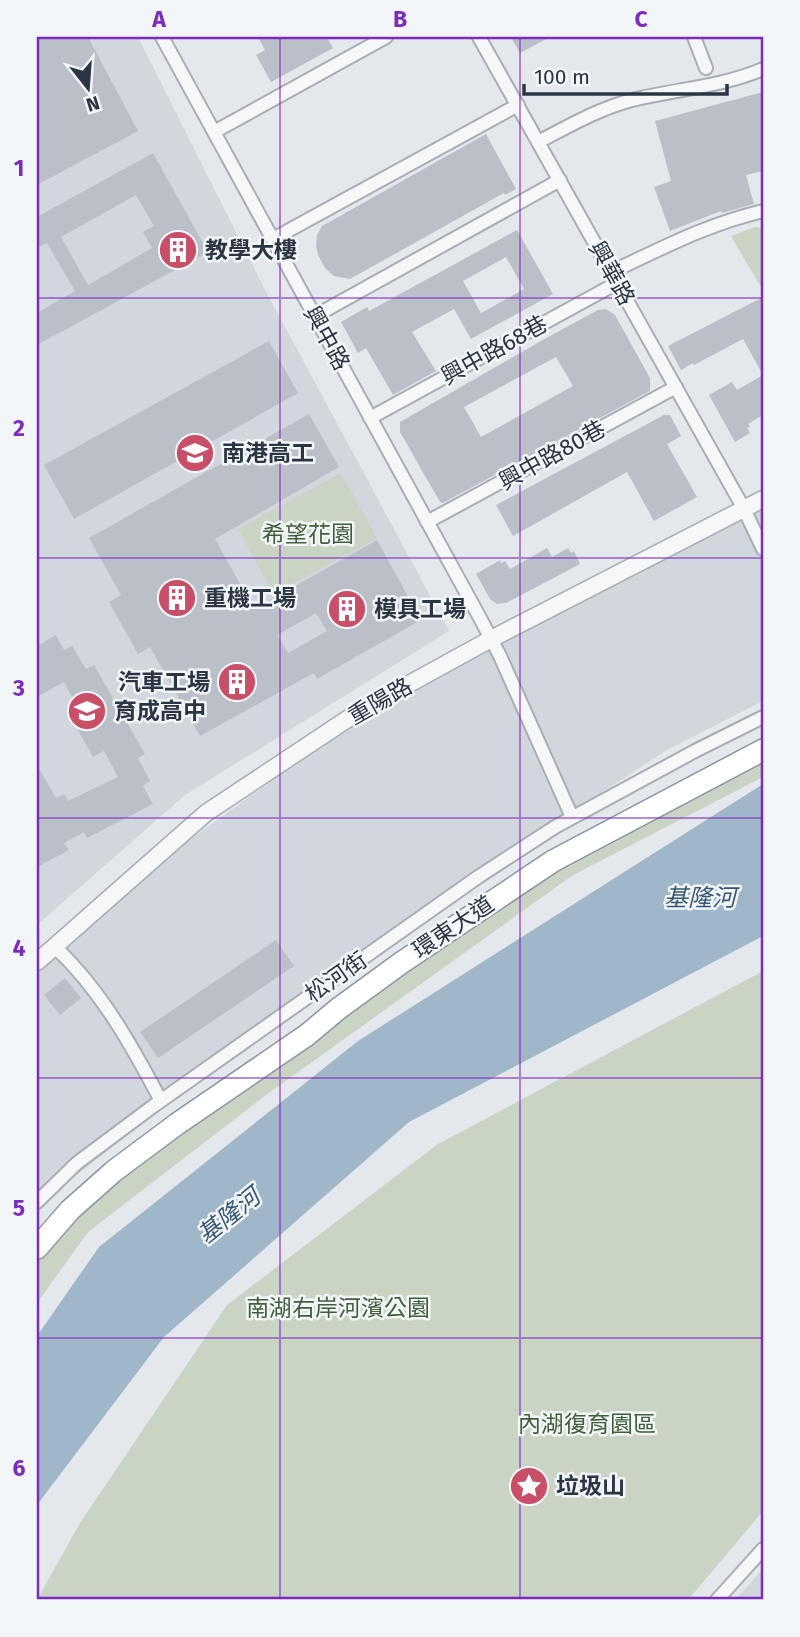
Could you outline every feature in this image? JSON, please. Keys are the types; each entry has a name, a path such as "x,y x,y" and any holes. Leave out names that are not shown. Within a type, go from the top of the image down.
{"highway":[{"name":"環東大道","path":"37,1248 71,1210 114,1171 307,1035 401,963 553,861 763,750"}],"street":[{"name":"興中路","path":"162,37 491,639 572,817"},
{"path":"214,132 386,37"},
{"name":"興華路","path":"479,37 744,509 763,549"},
{"path":"694,37 706,68"},
{"path":"538,142 594,112 611,106 707,87 763,69"},
{"path":"273,239 518,105"},
{"path":"315,316 560,180"},
{"name":"興中路68巷","path":"370,418 682,237 724,220 763,211"},
{"name":"興中路80巷","path":"427,522 676,387"},
{"name":"重陽路","path":"37,962 206,813 358,712 491,639 763,499"},
{"name":"松河街","path":"37,1202 77,1163 161,1101 478,877 572,817 763,717"},
{"path":"55,947 69,960 126,1035 161,1101"},
{"path":"717,1600 763,1549"}],"shaded area":[{"name":"南港高工","path":"138,37 264,288 449,631 185,795 37,925 37,38"},
{"path":"763,502 763,701 667,750 495,862 299,998 37,1209 37,971 177,849 328,740 665,550"},
{"path":"763,1569 763,1600 735,1600"}],"green space":[{"path":"754,227 763,228 761,287 731,236"},
{"name":"希望花園","path":"341,473 377,538 274,594 238,529"},
{"path":"763,750 763,777 573,875 266,1095 88,1232 37,1303 37,1262 91,1200 189,1122 527,880"},
{"name":"內湖復育園區","path":"763,971 763,1511 688,1600 37,1600 80,1523 227,1305 438,1144"}],"water":[{"name":"基隆河","path":"763,784 763,936 409,1122 164,1337 37,1505 37,1336 99,1247 358,1041"}],"building":[{"path":"37,37 88,37 138,131 37,185"},
{"path":"258,37 327,37 333,48 271,82 256,55 265,50"},
{"path":"511,37 550,37 520,53"},
{"path":"763,92 763,171 746,175 754,204 722,213 721,211 670,231 654,187 671,181 655,121"},
{"path":"486,134 516,189 505,195 504,193 350,279 334,276 325,268 316,246 317,235 322,226"},
{"name":"教學大樓","path":"153,153 208,252 37,345 37,313 75,291 47,243 37,248 37,217","holes":["136,195 154,226 143,232 152,248 88,285 61,237"]},
{"path":"517,230 553,294 471,339 454,309 412,332 436,371 393,395 366,348 358,353 341,322 367,307 369,311","holes":["506,257 524,289 481,313 463,281"]},
{"path":"763,297 763,375 743,339 681,370 668,346"},
{"path":"606,309 615,315 650,378 650,391 443,503 440,502 400,432 400,422 598,310","holes":["556,357 573,386 481,437 464,407"]},
{"path":"269,341 298,393 74,519 44,465"},
{"path":"763,375 763,415 748,424 750,433 735,442 709,395 732,382 737,390"},
{"path":"309,414 339,467 215,539 254,609 377,540 421,620 317,679 314,673 200,736 150,647 138,654 109,602 121,595 89,538","holes":["316,613 327,631 288,653 277,635"]},
{"path":"664,415 670,415 681,436 667,444 697,497 654,521 627,472 513,536 496,505"},
{"path":"547,548 552,557 568,548 571,553 574,551 580,564 506,603 497,604 490,599 476,574 500,560 501,563 505,561 510,569"},
{"path":"56,635 64,650 72,646 86,669 94,665 145,754 138,758 150,781 143,786 153,804 87,838 84,832 64,843 69,850 37,867 37,765 56,798 64,794 68,801 118,777 104,751 93,757 66,709 75,703 64,682 37,697 37,646"},
{"path":"276,940 294,966 158,1058 140,1032"},
{"path":"65,978 81,998 60,1015 44,995"}],"place":[{"name":"教學大樓","path":"178,250"},
{"name":"南港高工","path":"195,453"},
{"name":"重機工場","path":"177,598"},
{"name":"模具工場","path":"347,609"},
{"name":"汽車工場","path":"237,682"},
{"name":"育成高中","path":"87,711"},
{"name":"垃圾山","path":"529,1486"}],"park label":[{"name":"南湖右岸河濱公園","path":"338,1308"}]}
